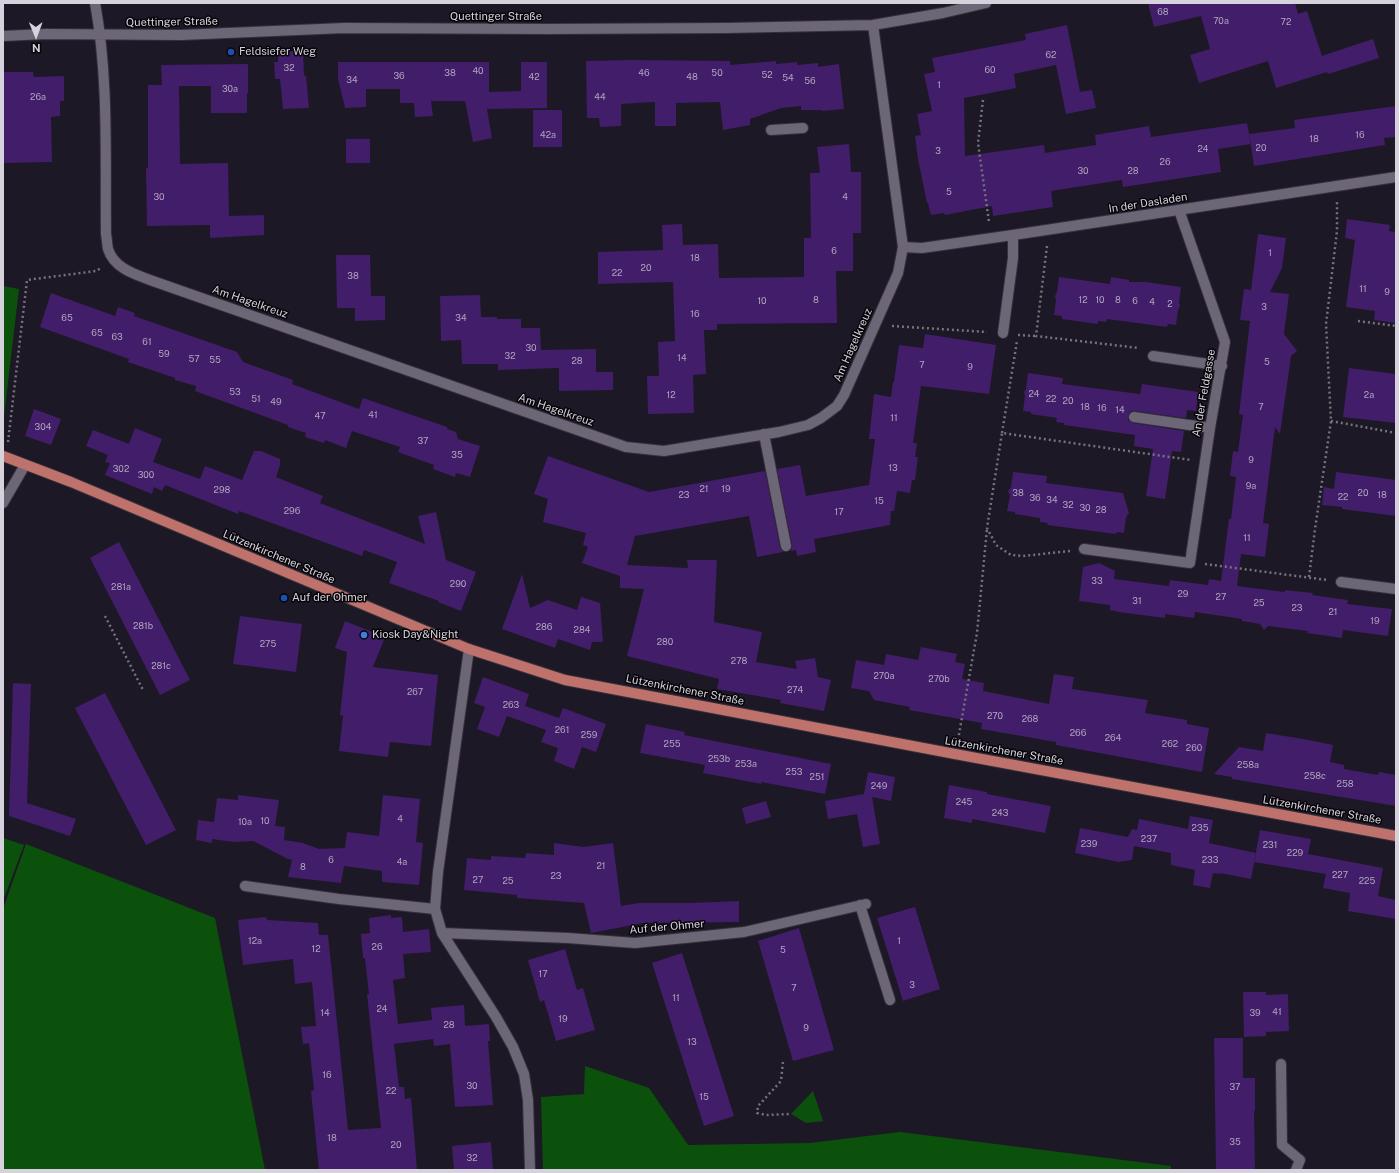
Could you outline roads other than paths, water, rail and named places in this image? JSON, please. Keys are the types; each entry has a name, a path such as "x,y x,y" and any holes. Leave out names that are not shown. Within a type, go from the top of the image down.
{"main road":[{"name":"Lützenkirchener Straße","path":"5,457 78,485 469,649 565,680 1396,836"}],"street":[{"path":"95,3 101,35"},
{"name":"Quettinger Straße","path":"3,36 46,34 181,35 344,28 733,28 873,25 943,14 986,3"},
{"name":"Am Hagelkreuz","path":"101,35 104,73 106,234 108,250 114,260 129,272 626,448 664,451 808,425 821,418 837,406 844,395 898,273 903,247 873,25"},
{"path":"771,130 804,128"},
{"name":"In der Dasladen","path":"903,247 922,248 1396,177"},
{"name":"An der Feldgasse","path":"1084,549 1190,563 1210,428 1225,342 1179,210"},
{"path":"1003,333 1013,258 1013,235"},
{"path":"1153,356 1222,366"},
{"path":"1134,417 1210,428"},
{"path":"764,434 786,546"},
{"path":"3,502 25,465"},
{"path":"1341,582 1396,589"},
{"path":"469,649 438,872 435,909 442,933 496,1017 513,1047 524,1074 528,1100 530,1170"},
{"path":"245,886 339,899 435,909"},
{"name":"Auf der Ohmer","path":"442,933 568,938 635,944 744,932 863,905 890,1000"},
{"path":"1281,1064 1282,1145 1300,1160 1296,1170"}],"place":[{"name":"Feldsiefer Weg","path":"231,52"},
{"name":"Auf der Ohmer","path":"284,598"},
{"name":"Kiosk Day&Night","path":"364,635"}]}
